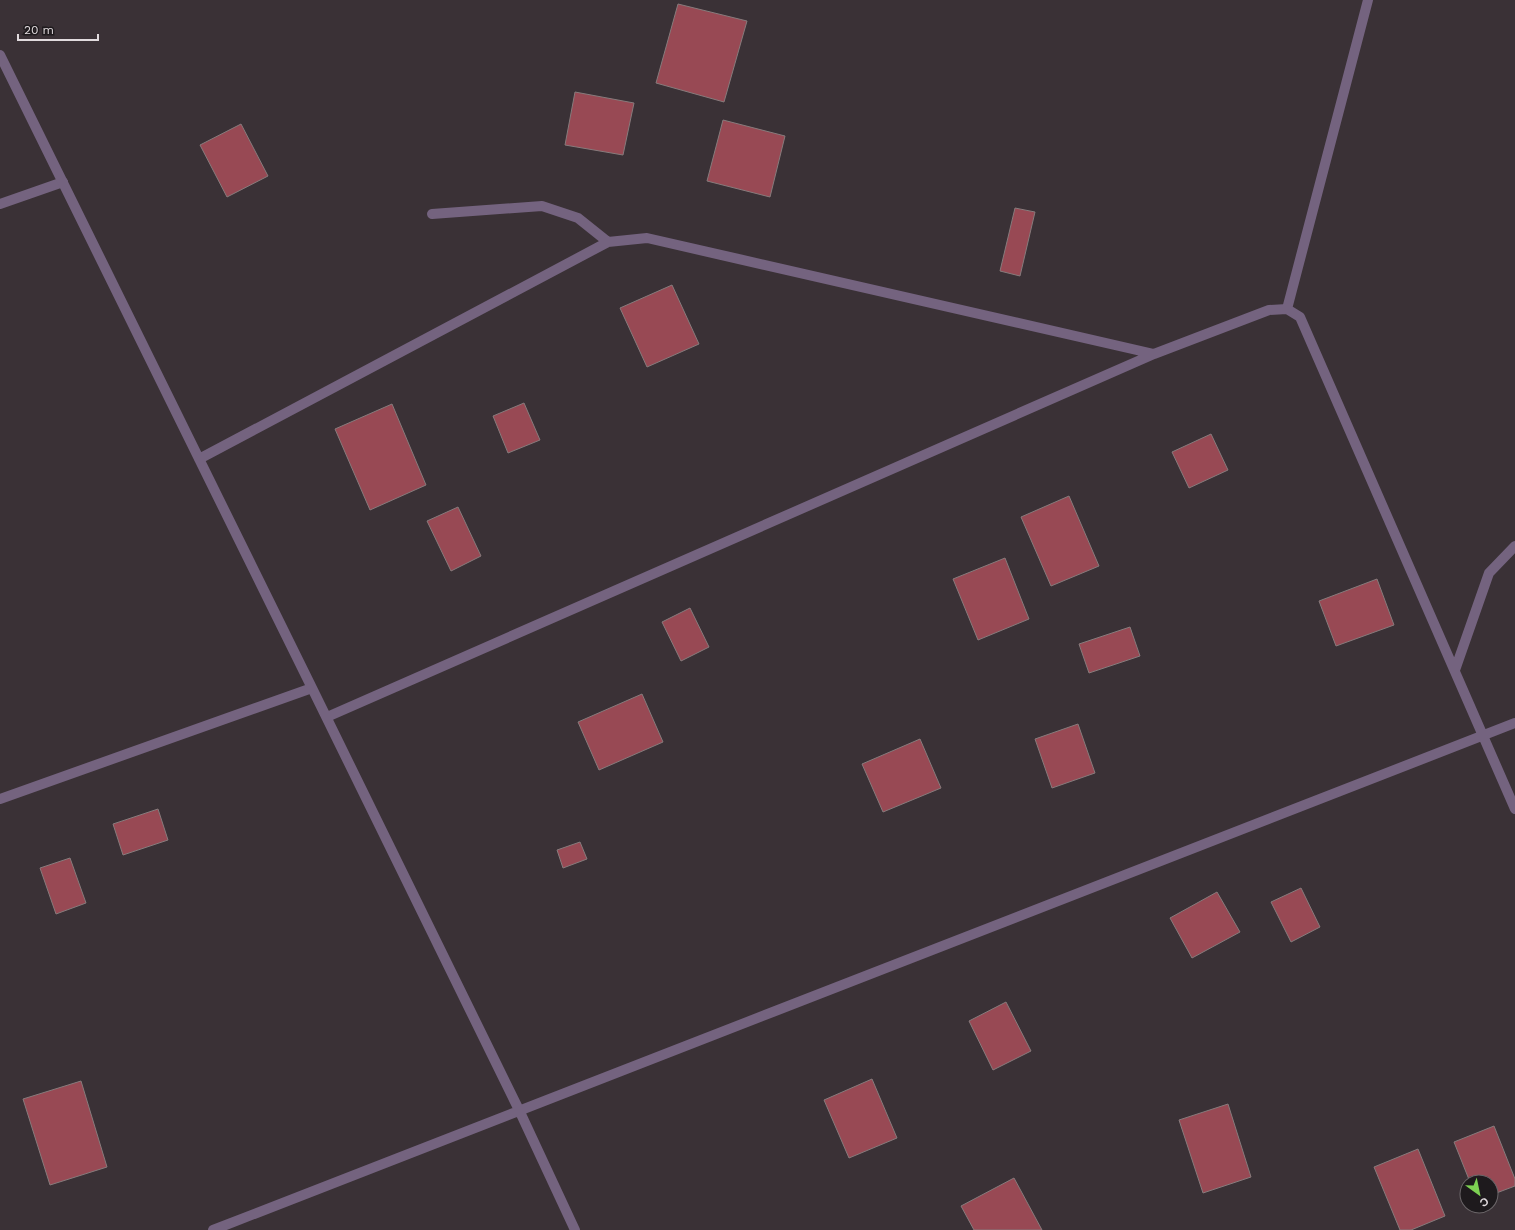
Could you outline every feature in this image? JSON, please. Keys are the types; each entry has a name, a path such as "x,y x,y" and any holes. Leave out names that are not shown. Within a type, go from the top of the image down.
{"street":[{"path":"1287,309 1368,0"},
{"path":"0,56 327,717 520,1112 575,1230"},
{"path":"0,204 63,182"},
{"path":"432,214 542,206 578,218 608,242"},
{"path":"199,459 608,242 647,238 1154,354"},
{"path":"327,717 1154,354 1269,310 1287,309 1300,317 1515,809"},
{"path":"1455,670 1489,573 1515,546"},
{"path":"0,799 312,688"},
{"path":"212,1230 520,1112 1515,724"}],"building":[{"path":"678,4 747,21 724,102 656,83"},
{"path":"575,92 634,103 623,155 565,145"},
{"path":"723,120 785,136 770,197 707,181"},
{"path":"241,124 268,176 227,197 200,145"},
{"path":"1015,208 1035,212 1020,276 1000,271"},
{"path":"672,285 699,344 647,367 620,308"},
{"path":"524,403 540,440 508,453 493,416"},
{"path":"392,404 426,485 370,510 335,429"},
{"path":"1211,434 1228,470 1189,488 1172,452"},
{"path":"1069,496 1099,566 1051,586 1021,517"},
{"path":"458,507 481,556 451,571 427,521"},
{"path":"1005,558 1029,619 978,640 953,579"},
{"path":"1377,579 1394,625 1336,646 1319,601"},
{"path":"690,608 709,647 681,661 662,622"},
{"path":"1130,627 1140,656 1089,673 1079,644"},
{"path":"642,694 663,742 599,770 578,722"},
{"path":"1078,724 1095,773 1052,788 1035,739"},
{"path":"920,739 941,788 883,812 862,764"},
{"path":"158,809 168,840 123,855 113,824"},
{"path":"580,842 587,859 563,868 557,850"},
{"path":"70,858 86,903 56,914 40,868"},
{"path":"1301,888 1320,927 1291,942 1271,902"},
{"path":"1217,892 1240,932 1192,958 1170,918"},
{"path":"1006,1002 1031,1051 993,1070 969,1021"},
{"path":"872,1079 897,1138 849,1158 824,1100"},
{"path":"81,1081 107,1167 50,1185 23,1099"},
{"path":"1228,1104 1251,1177 1203,1193 1179,1120"},
{"path":"1494,1126 1515,1179 1515,1186 1499,1192 1499,1174 1467,1174 1454,1142"},
{"path":"1418,1149 1445,1216 1411,1230 1400,1230 1374,1167"},
{"path":"1014,1178 1042,1230 974,1230 961,1206"}]}
